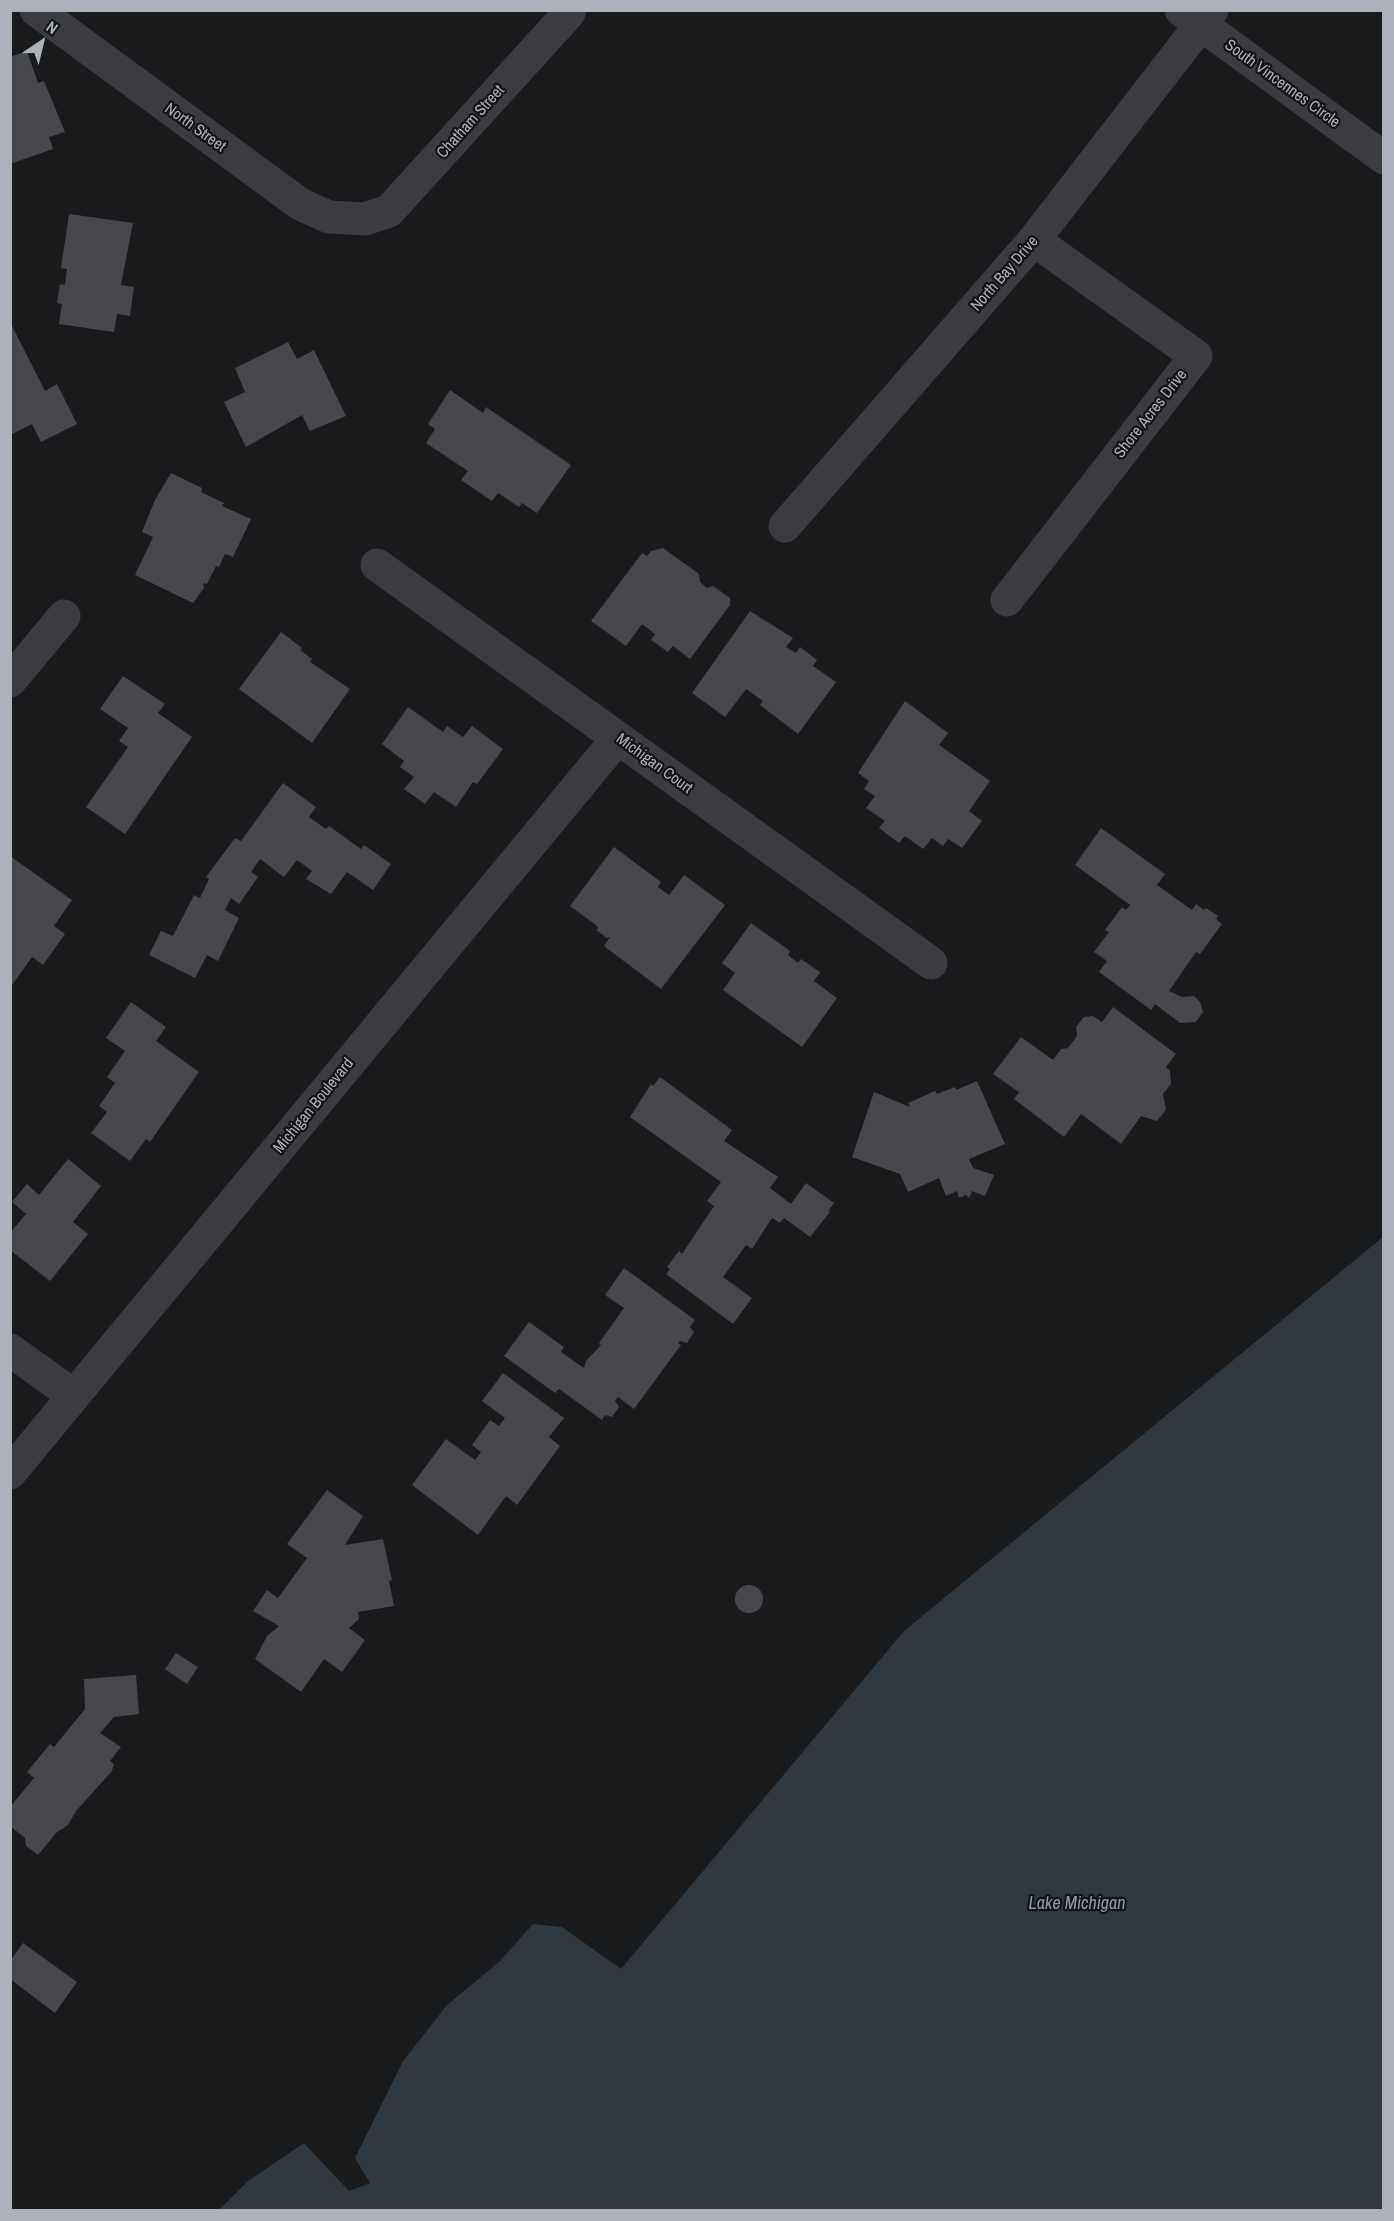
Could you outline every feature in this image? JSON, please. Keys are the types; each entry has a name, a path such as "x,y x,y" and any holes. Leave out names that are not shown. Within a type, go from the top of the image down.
{"street":[{"name":"North Street","path":"36,10 300,204 329,217 365,219"},
{"name":"Chatham Street","path":"365,219 389,211 396,204 569,13"},
{"name":"South Vincennes Circle","path":"1197,15 1383,158"},
{"name":"North Bay Drive","path":"785,526 1035,240 1197,15"},
{"name":"Shore Acres Drive","path":"1007,600 1196,356 1035,240"},
{"name":"Michigan Court","path":"377,564 931,963"},
{"path":"10,681 64,616"},
{"name":"Michigan Boulevard","path":"10,1473 618,738"},
{"path":"10,1350 74,1396"}],"water":[{"name":"Lake Michigan","path":"1383,1237 1383,2210 219,2210 248,2181 304,2143 349,2191 370,2183 355,2158 403,2061 447,2005 500,1961 533,1924 562,1927 621,1969 904,1631"}],"building":[{"path":"27,51 38,83 44,81 65,132 49,137 53,149 10,164 10,57"},
{"path":"69,214 133,223 121,285 134,287 130,316 117,314 114,332 59,324 62,304 57,303 60,284 65,285 67,269 61,268"},
{"path":"10,322 45,391 57,384 77,424 41,442 32,424 10,435"},
{"path":"288,342 297,359 314,350 346,416 310,431 302,415 246,447 224,402 245,392 235,368"},
{"path":"450,390 483,413 486,407 571,465 537,513 522,503 519,507 498,493 492,501 461,480 468,471 426,443 435,429 428,424"},
{"path":"171,473 202,488 201,492 224,503 222,506 251,519 233,557 225,554 207,584 203,583 204,588 193,603 135,575 153,537 142,532 155,500"},
{"path":"663,548 699,574 700,582 707,588 713,586 730,598 730,605 690,659 673,646 668,652 651,640 655,634 642,624 626,646 591,621 642,553 647,556 651,551"},
{"path":"750,611 793,638 786,647 796,653 800,647 817,660 813,666 836,682 798,734 760,705 763,701 746,689 725,717 692,693"},
{"path":"281,632 302,648 300,650 312,659 310,662 350,689 312,743 239,689"},
{"path":"123,676 165,704 158,713 192,737 125,834 86,807 128,747 119,741 128,728 100,709"},
{"path":"905,701 948,733 939,745 990,781 969,811 982,821 962,848 948,839 943,846 932,838 923,849 905,836 899,843 879,828 885,821 866,808 875,796 864,789 869,781 858,773"},
{"path":"408,707 443,732 447,726 463,737 472,726 503,749 477,784 473,782 456,807 434,792 425,804 404,789 414,777 400,767 404,761 382,744"},
{"path":"283,783 316,807 309,817 326,829 329,826 361,849 364,845 391,864 373,890 347,872 331,894 306,879 312,871 297,860 284,877 260,859 251,872 258,877 239,904 231,898 225,910 239,918 218,961 207,955 195,978 149,955 161,931 173,936 194,895 200,898 209,879 206,877 235,838 241,841"},
{"path":"1101,828 1165,874 1157,885 1192,910 1196,904 1204,910 1206,908 1218,916 1216,919 1222,924 1200,954 1196,952 1169,991 1182,997 1194,996 1200,1002 1203,1012 1196,1022 1180,1023 1155,1004 1151,1010 1099,972 1107,961 1094,952 1109,932 1105,930 1122,907 1126,910 1130,905 1075,865"},
{"path":"614,847 661,882 658,887 669,895 684,875 725,905 661,989 604,946 610,937 607,938 596,930 598,928 596,925 570,906"},
{"path":"10,856 72,900 54,926 65,934 43,965 32,957 10,988"},
{"path":"751,923 790,951 788,955 798,963 801,959 820,972 814,981 837,998 802,1047 723,990 735,973 722,963"},
{"path":"131,1002 166,1027 156,1041 199,1072 150,1142 146,1139 130,1161 91,1133 107,1112 99,1106 115,1083 107,1077 125,1051 106,1038"},
{"path":"1113,1007 1176,1054 1166,1067 1170,1071 1171,1084 1163,1094 1166,1110 1157,1121 1141,1116 1121,1144 1081,1114 1064,1137 1014,1099 1019,1092 993,1074 1021,1037 1053,1060 1061,1049 1068,1048 1077,1036 1076,1027 1084,1017 1093,1016 1102,1022"},
{"path":"660,1077 732,1130 724,1141 778,1177 770,1188 791,1204 806,1183 834,1203 828,1211 830,1212 810,1237 784,1218 780,1223 772,1218 752,1249 746,1245 723,1277 752,1298 733,1324 666,1274 670,1269 667,1267 679,1251 682,1254 714,1206 707,1201 721,1182 630,1117 651,1084 653,1086"},
{"path":"977,1081 1005,1144 969,1159 973,1168 994,1175 985,1196 972,1191 969,1198 966,1195 959,1198 957,1191 946,1196 939,1178 908,1192 900,1174 852,1157 874,1092 910,1107 908,1103 935,1091 937,1094 955,1087 956,1090"},
{"path":"68,1159 101,1186 73,1222 88,1234 50,1281 10,1250 10,1233 26,1214 12,1202 27,1184 39,1195"},
{"path":"624,1268 695,1320 690,1327 694,1332 687,1343 680,1341 678,1343 681,1345 634,1409 618,1397 615,1401 619,1407 612,1417 605,1415 602,1420 559,1389 555,1393 504,1356 529,1322 564,1347 561,1352 584,1368 586,1361 601,1345 599,1343 624,1308 605,1295"},
{"path":"503,1373 564,1418 549,1437 560,1446 517,1505 506,1496 478,1535 412,1485 446,1439 475,1460 481,1452 472,1445 490,1420 499,1426 505,1418 482,1401"},
{"path":"327,1490 363,1516 345,1545 383,1539 392,1580 389,1581 394,1606 358,1612 359,1619 349,1628 365,1640 342,1672 324,1659 301,1692 255,1659 267,1636 279,1626 253,1611 267,1590 278,1598 307,1558 287,1544"},
{"path":"749,1585 759,1589 763,1599 759,1609 749,1613 739,1609 735,1599 739,1589"},
{"path":"176,1653 198,1667 187,1684 165,1669"},
{"path":"136,1675 139,1714 114,1717 100,1733 121,1747 110,1761 114,1764 112,1771 76,1811 68,1825 56,1833 38,1855 26,1846 25,1838 10,1826 10,1807 34,1778 27,1772 50,1744 54,1747 85,1709 84,1679"},
{"path":"23,1943 77,1982 55,2013 10,1979 10,1961"}]}
